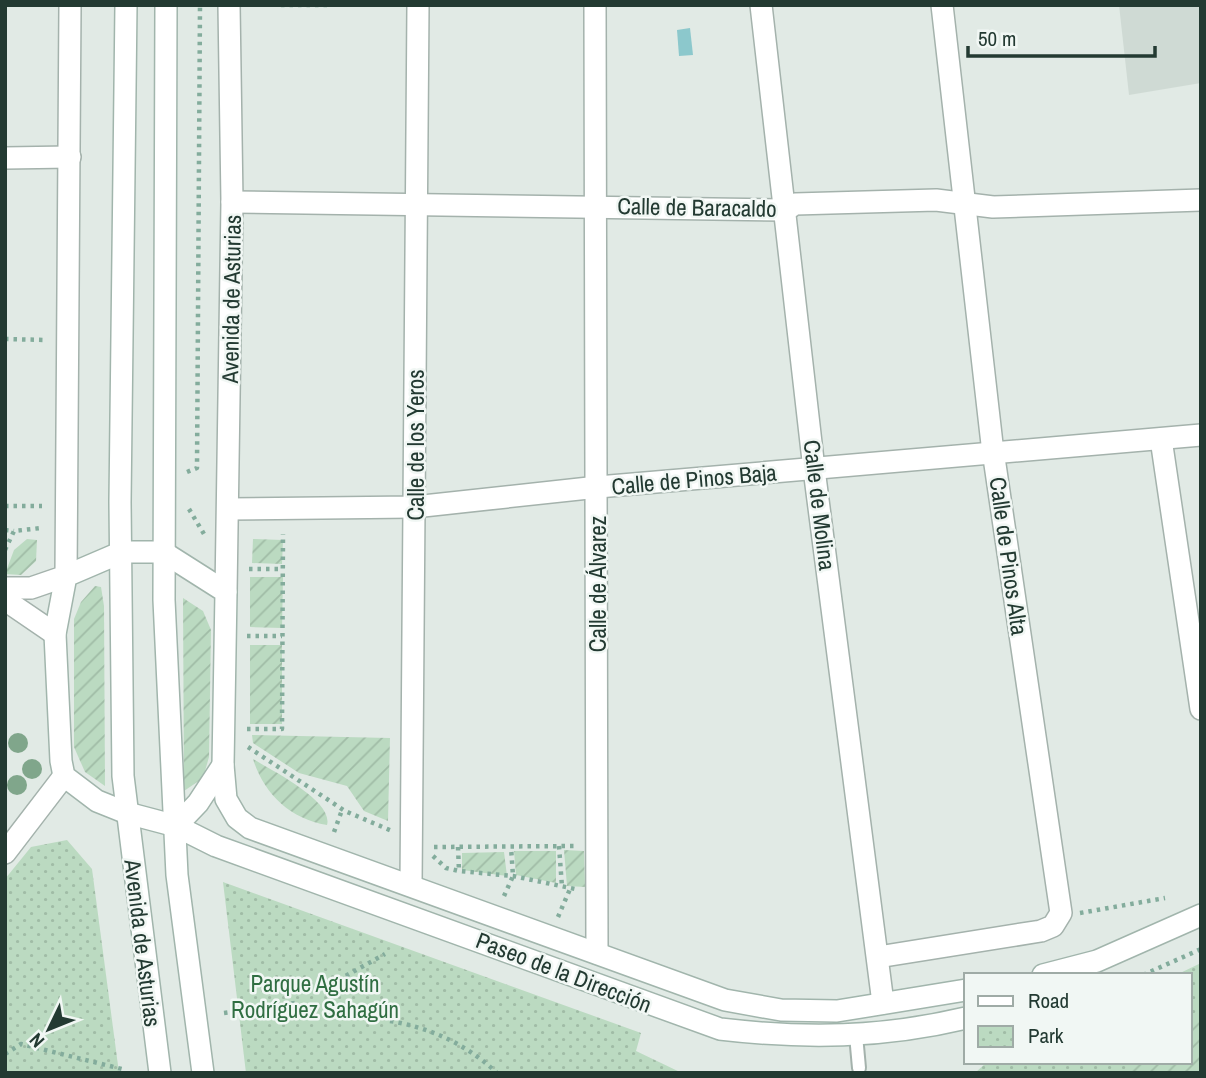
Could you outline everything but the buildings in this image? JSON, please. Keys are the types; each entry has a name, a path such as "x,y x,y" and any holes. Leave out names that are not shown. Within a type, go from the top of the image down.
{"street":[{"path":"5,853 64,776 55,634 66,576 69,5"},
{"name":"Avenida de Asturias","path":"126,5 121,552 123,776 160,1073"},
{"name":"Avenida de Asturias","path":"166,5 163,552 177,875 203,1073"},
{"name":"Avenida de Asturias","path":"223,765 232,202 229,5"},
{"name":"Calle de los Yeros","path":"411,885 418,5"},
{"name":"Calle de Álvarez","path":"595,5 598,205 597,953"},
{"name":"Calle de Molina","path":"761,5 814,469 883,1003"},
{"name":"Calle de Pinos Alta","path":"878,957 1041,931 1053,926 1060,913 994,454 964,206 949,7"},
{"path":"5,158 70,157"},
{"name":"Calle de Baracaldo","path":"232,202 416,207 598,205 786,210 795,204 936,200 964,206 1201,200"},
{"name":"Calle de Pinos Baja","path":"228,509 414,507 598,486 1201,435"},
{"path":"1161,439 1194,616 1201,709"},
{"path":"5,588 31,588 121,552 163,552 226,592"},
{"path":"5,600 55,634"},
{"path":"64,776 97,801 127,813 176,825 198,803 223,765"},
{"name":"Paseo de la Dirección","path":"223,765 226,799 237,818 250,828 725,1000 781,1010 837,1011 964,990"},
{"name":"Paseo de la Dirección","path":"176,825 216,846 720,1029 799,1037 856,1035 964,1018"},
{"path":"1064,972 1097,961 1201,915"}],"lane":[{"path":"856,1035 859,1068"}],"path":[{"path":"188,485 187,471 197,468 200,5"},
{"path":"281,5 328,5"},
{"path":"5,339 67,341"},
{"path":"188,499 189,512 210,543"},
{"path":"5,506 42,506"},
{"path":"5,530 41,528"},
{"path":"5,550 15,531"},
{"path":"247,729 282,729 283,534"},
{"path":"246,569 283,569"},
{"path":"247,636 282,636"},
{"path":"248,747 342,810 396,831"},
{"path":"334,832 342,810"},
{"path":"559,846 562,887"},
{"path":"561,912 570,889 513,876 446,868 430,851 458,847 587,846"},
{"path":"458,847 459,871"},
{"path":"503,899 513,876 510,847"},
{"path":"450,878 459,871"},
{"path":"1069,915 1165,898"},
{"path":"1148,973 1201,950"},
{"path":"331,984 385,954"},
{"path":"224,1013 295,1003"},
{"path":"390,1021 434,1032 461,1045 497,1073"},
{"path":"5,1054 21,1044 126,1070"}],"shaded area":[{"path":"1119,5 1201,5 1201,83 1129,95"}],"green space":[{"path":"27,539 37,540 36,561 21,575 5,574 14,550"},
{"path":"253,539 283,540 282,564 252,563"},
{"path":"250,577 283,577 282,628 250,627"},
{"path":"95,586 101,587 104,606 105,786 85,772 74,747 74,619 81,602"},
{"path":"183,598 203,611 211,630 209,757 203,778 184,791"},
{"path":"250,645 282,645 282,724 250,724"},
{"path":"252,735 390,738 388,821 364,811 347,786 299,773 253,743"},
{"path":"253,759 311,796 327,816 327,825 301,817 280,803 264,783"},
{"path":"67,840 92,869 119,1073 5,1073 5,879 31,847"},
{"path":"564,850 584,851 585,887 567,886"},
{"path":"514,851 556,851 556,883 516,875"},
{"path":"504,852 507,876 462,870 462,853"},
{"name":"Parque Agustín Rodríguez Sahagún","path":"223,882 641,1033 636,1051 682,1073 246,1073"},
{"path":"1201,963 1201,1073 975,1073 985,1064 1192,1064 1192,973 1180,973"},
{"path":"1201,1013 1201,1073 1124,1073 1135,1064 1192,1064 1192,1020"}],"water":[{"path":"690,28 693,55 679,56 677,30"}]}
